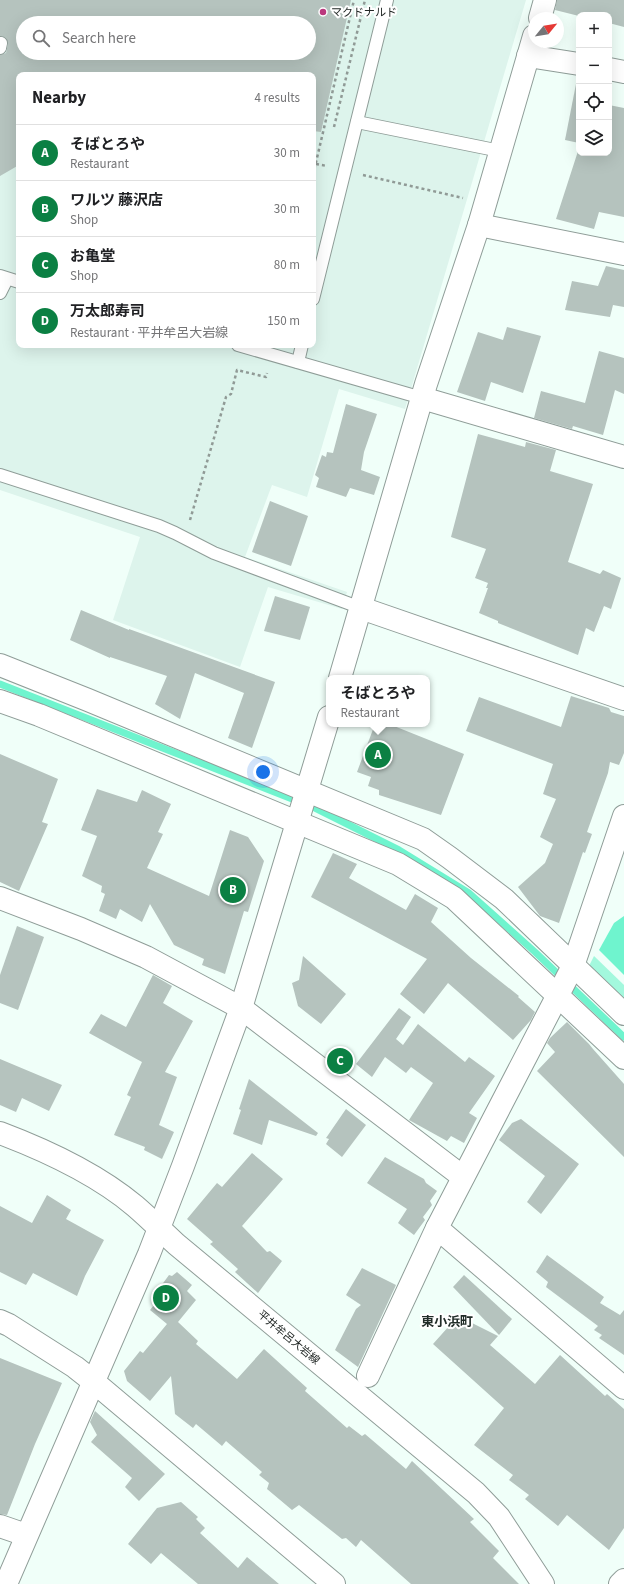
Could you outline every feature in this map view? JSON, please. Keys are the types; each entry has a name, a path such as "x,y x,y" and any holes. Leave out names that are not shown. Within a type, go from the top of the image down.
{"street":[{"path":"542,12 545,0"},
{"path":"341,675 422,398 479,225 530,48"},
{"path":"536,48 576,63"},
{"path":"612,70 624,72"},
{"path":"479,225 624,254"},
{"path":"422,398 624,457"},
{"path":"361,608 624,699"},
{"path":"0,665 308,790 423,839 504,899 624,1014"},
{"path":"0,701 39,715 398,864 454,898 624,1058"},
{"path":"6,1584 159,1229 241,1008 326,727"},
{"path":"368,1376 437,1228 573,966 624,816"},
{"path":"0,898 81,929 146,957 241,1008 463,1177"},
{"name":"平井牟呂大岩線","path":"0,1133 20,1140 90,1175 134,1206 159,1229 476,1493 499,1517 543,1584"},
{"path":"437,1228 624,1388"},
{"path":"0,1321 9,1325 75,1367 334,1584"},
{"path":"0,1526 26,1535"},
{"path":"620,1584 624,1580"}],"lane":[{"path":"316,288 387,0"},
{"path":"357,122 500,151"},
{"path":"0,293 3,277 16,281"},
{"path":"248,348 422,398"},
{"path":"298,362 301,348"},
{"path":"0,475 159,526 214,553 361,608"}],"path":[{"path":"354,0 316,164 470,200"},
{"path":"334,128 364,0"},
{"path":"323,173 327,158"},
{"path":"189,524 226,397 231,394 237,370 266,377 272,355"}],"shaded area":[{"path":"0,0 526,0 405,409 339,389 307,497 272,485 245,557 347,592 342,609 268,587 240,667 113,620 140,537 0,490"},
{"path":"624,916 624,975 599,950 614,923"},
{"path":"594,956 624,985 624,1004 587,970"}],"building":[{"path":"0,0 351,0 321,132 316,131 316,72 16,72 16,167 0,176 0,55 6,53 8,44 6,38 0,36"},
{"path":"557,0 624,0 624,27 612,24 612,12 576,12 576,15 555,10"},
{"path":"576,84 576,142 565,140"},
{"path":"612,106 624,108 624,217 599,212 594,229 556,219 576,156 612,156"},
{"path":"606,266 624,270 624,307 613,305 610,317 565,310 572,281 598,286"},
{"path":"507,327 541,336 523,393 491,382 485,401 457,392 478,332 503,340"},
{"path":"599,351 624,358 624,394 615,390 603,435 573,426 572,429 534,418 541,391 585,403"},
{"path":"346,404 377,414 364,452 361,470 380,477 374,495 350,488 346,497 316,487 319,478 315,475 322,455 326,457 327,452 333,453"},
{"path":"478,434 525,447 526,442 556,450 550,471 593,484 568,562 600,574 603,570 621,578 611,609 604,606 594,632 586,628 578,655 498,623 498,621 479,613 488,588 486,588 488,583 475,578 486,549 451,537"},
{"path":"270,501 308,516 291,566 252,552"},
{"path":"275,596 310,607 300,640 264,631"},
{"path":"81,610 129,630 275,682 252,748 228,738 244,693 195,673 180,719 155,704 167,676 110,658 70,640"},
{"path":"571,696 609,708 611,712 624,716 624,753 619,765 610,762 608,773 587,832 592,834 585,853 583,852 559,923 540,916 518,887 545,863 553,844 540,837 556,799 543,794 553,764 466,731 479,697 561,727"},
{"path":"374,727 396,727 464,754 441,815 379,795 379,790 368,786 371,777 357,772"},
{"path":"0,754 58,779 42,822 48,824 19,891 0,882"},
{"path":"97,789 137,802 142,790 171,804 158,832 163,834 147,868 209,896 230,830 248,837 264,861 248,912 244,911 225,974 202,965 204,959 174,945 150,904 142,922 120,909 116,919 99,911 105,894 101,892 102,886 82,876 97,836 81,830"},
{"path":"333,853 357,864 349,878 406,910 415,894 438,908 431,922 471,958 519,996 518,997 535,1012 531,1020 513,1040 448,983 424,1014 400,994 427,959 311,897"},
{"path":"17,926 44,937 18,1010 0,1003 0,975"},
{"path":"303,956 346,994 321,1024 298,1006 292,983 299,980"},
{"path":"153,975 172,986 163,1003 193,1021 165,1072 177,1077 159,1125 174,1132 162,1159 144,1150 145,1147 114,1135 131,1097 127,1095 142,1062 89,1033 101,1014 126,1027"},
{"path":"399,1008 411,1017 396,1039 403,1045 418,1024 465,1062 469,1057 495,1076 469,1113 477,1118 464,1143 451,1136 447,1141 409,1120 433,1083 411,1067 406,1073 385,1057 372,1077 356,1064"},
{"path":"567,1022 589,1044 624,1084 624,1157 537,1071 555,1052 547,1043 550,1038"},
{"path":"0,1059 62,1085 49,1111 22,1098 16,1112 0,1105"},
{"path":"249,1079 318,1133 316,1136 269,1120 262,1145 233,1134 241,1110 239,1109"},
{"path":"346,1109 366,1125 342,1157 326,1144 329,1139 326,1138"},
{"path":"521,1119 579,1164 541,1214 527,1202 545,1176 499,1140 512,1123"},
{"path":"252,1153 283,1179 242,1226 267,1252 270,1251 282,1261 258,1293 235,1272 238,1269 210,1244 213,1242 187,1219 217,1183 222,1187"},
{"path":"385,1157 424,1179 426,1183 437,1191 430,1201 432,1205 423,1217 425,1220 414,1235 398,1223 407,1209 367,1183"},
{"path":"47,1195 71,1210 66,1219 104,1240 85,1276 77,1296 33,1273 26,1285 0,1272 0,1206 32,1223"},
{"path":"547,1255 604,1297 600,1303 620,1315 624,1310 624,1355 599,1338 602,1335 594,1330 598,1326 546,1287 548,1282 536,1272"},
{"path":"362,1268 396,1285 358,1367 335,1350 356,1309 361,1305 346,1295"},
{"path":"177,1272 192,1285 187,1291 196,1300 178,1322 198,1341 196,1344 237,1379 264,1349 307,1388 305,1391 347,1428 349,1426 362,1436 365,1434 406,1469 412,1461 474,1519 470,1522 499,1551 493,1558 519,1584 411,1584 361,1540 356,1547 346,1538 342,1539 299,1505 292,1510 267,1489 269,1483 259,1475 262,1472 226,1441 222,1446 196,1424 193,1428 175,1414 171,1376 150,1401 127,1381 124,1371 140,1351 143,1353 167,1324 150,1310 162,1295 158,1290 169,1275 172,1276"},
{"path":"464,1275 512,1319 499,1335 453,1287"},
{"path":"458,1316 498,1336 490,1345 535,1384 560,1355 605,1396 607,1394 624,1409 624,1528 609,1550 567,1515 558,1526 525,1499 529,1495 509,1480 513,1475 474,1445 504,1408 433,1344"},
{"path":"0,1358 62,1383 35,1444 7,1515 0,1514"},
{"path":"95,1411 165,1474 139,1501 125,1487 132,1478 91,1442 97,1435 90,1422"},
{"path":"181,1502 198,1517 196,1519 205,1528 200,1533 238,1568 247,1557 279,1584 198,1584 161,1553 151,1564 128,1544 157,1508"}],"waterway":[{"path":"0,684 315,808 399,850 469,893 535,952 624,1037"}],"place":[{"name":"マクドナルド","path":"323,12"},
{"name":"そばとろや","path":"378,755"},
{"name":"ワルツ 藤沢店","path":"233,890"},
{"name":"お亀堂","path":"340,1061"},
{"name":"万太郎寿司","path":"166,1298"}],"district":[{"name":"東小浜町","path":"447,1321"}]}
